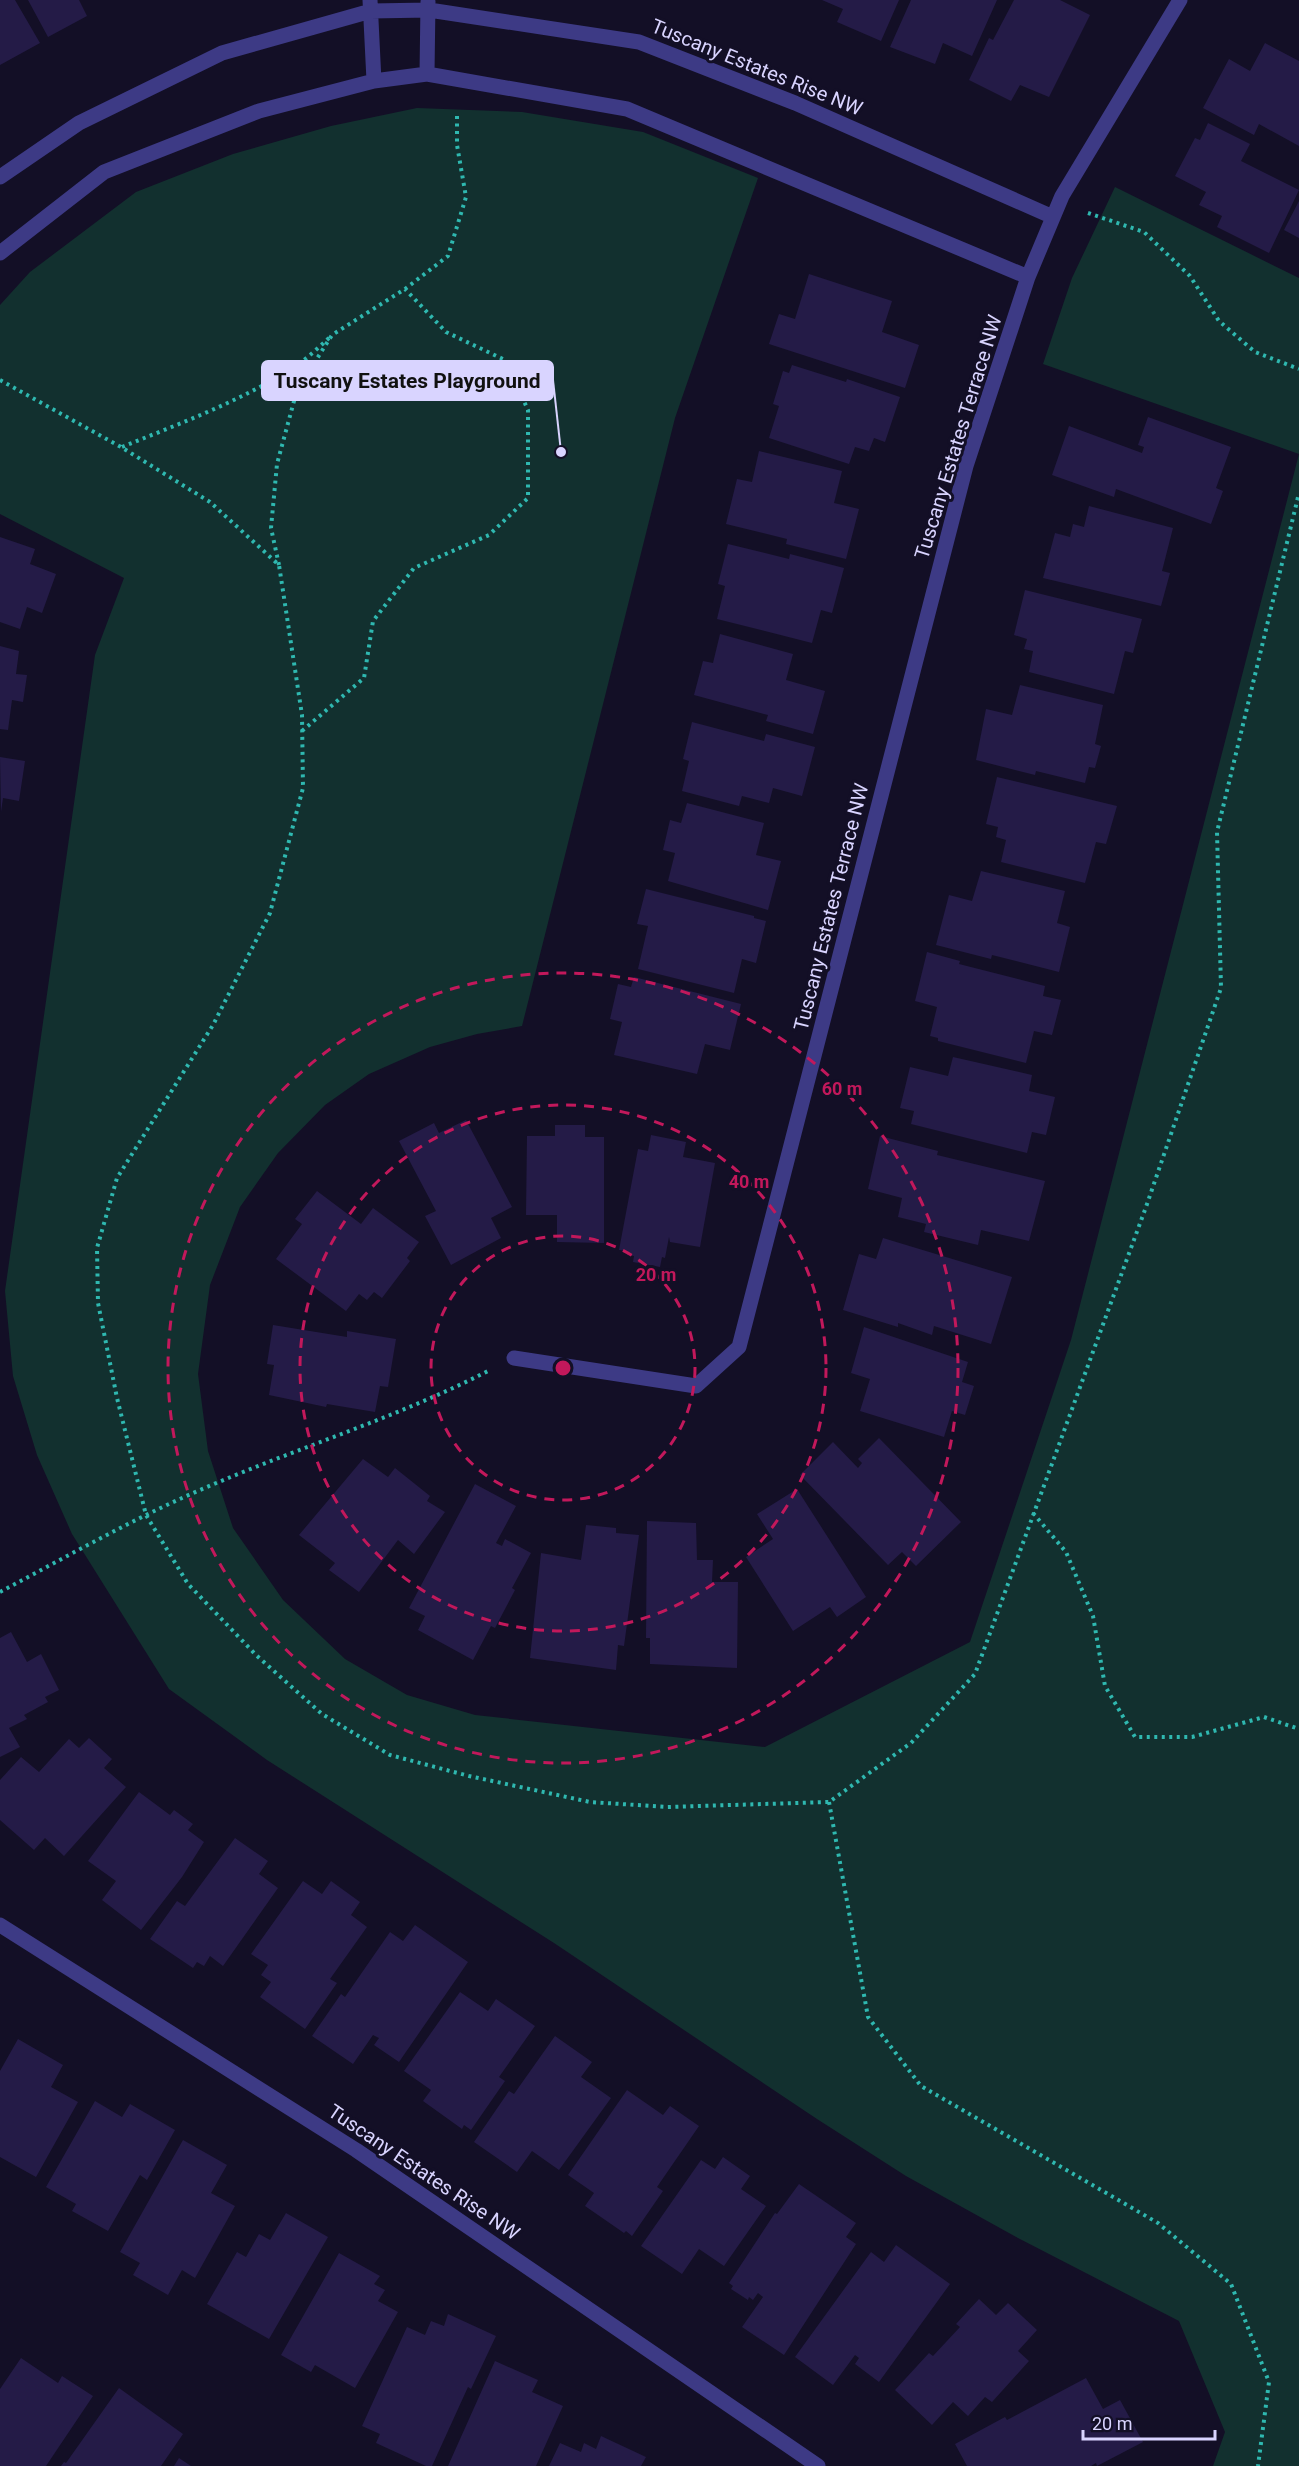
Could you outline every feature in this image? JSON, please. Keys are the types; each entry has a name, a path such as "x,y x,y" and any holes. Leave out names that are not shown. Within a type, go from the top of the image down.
{"street":[{"name":"Tuscany Estates Terrace NW","path":"514,1358 696,1386 739,1347 966,466 1028,277 1062,196 1180,0"},
{"name":"Tuscany Estates Rise NW","path":"0,177 79,123 222,53 370,6 428,5 639,42 795,103 1053,217"},
{"path":"428,5 428,74"},
{"path":"370,6 374,81"},
{"path":"0,253 104,172 259,111 374,81 428,74 627,109 1028,277"},
{"name":"Tuscany Estates Rise NW","path":"0,1925 356,2150 818,2466"}],"path":[{"path":"121,447 198,416 298,364 332,335 405,289 448,256 466,197 458,145 457,114"},
{"path":"1062,196 1092,216 1144,232 1190,276 1219,321 1255,352 1299,369"},
{"path":"302,731 364,678 373,621 414,568 489,535 528,498 528,410 505,360 446,332 405,289"},
{"path":"332,335 297,390 277,464 272,528 302,715 303,788 270,913 213,1025 117,1178 97,1248 98,1303 117,1398 146,1515 188,1584 256,1655 322,1714 390,1755 470,1776 590,1802 667,1808 829,1802 911,1743 975,1674 1146,1207 1221,988 1217,832 1299,493"},
{"path":"0,380 121,447 210,502 279,566"},
{"path":"0,1592 146,1515 207,1487 447,1392 514,1358"},
{"path":"1033,1513 1066,1552 1093,1616 1106,1686 1135,1737 1192,1737 1264,1717 1299,1729"},
{"path":"829,1802 868,2017 921,2086 1158,2223 1231,2284 1269,2382 1258,2466"}],"green space":[{"path":"417,108 522,112 643,132 758,178 675,418 522,1026 477,1034 430,1047 369,1074 325,1105 278,1153 240,1207 210,1285 198,1374 208,1451 233,1528 283,1600 345,1659 407,1695 475,1715 765,1747 970,1642 1071,1340 1299,454 1299,2466 1213,2466 1225,2432 1179,2321 1018,2238 906,2176 554,1943 267,1760 169,1689 72,1534 37,1455 13,1376 5,1291 95,655 124,578 0,514 0,305 30,272 136,192 233,154 331,126"},
{"path":"1115,187 1299,278 1299,454 1043,364 1072,278"}],"building":[{"path":"0,0 15,0 40,43 0,65"},
{"path":"28,0 79,0 87,16 48,37"},
{"path":"822,0 899,0 881,41 837,22 843,9"},
{"path":"911,0 997,0 972,56 943,43 935,64 890,47"},
{"path":"1014,0 1060,0 1090,15 1049,97 1020,85 1011,101 969,80 989,38 993,40"},
{"path":"1265,43 1299,61 1299,146 1259,124 1254,135 1203,108 1229,59 1250,71"},
{"path":"1208,123 1250,144 1241,161 1299,190 1269,253 1217,227 1222,216 1199,205 1206,192 1175,176 1195,138 1200,140"},
{"path":"1299,201 1299,238 1284,230"},
{"path":"809,274 892,301 882,332 919,345 905,388 769,344 779,314 795,319"},
{"path":"792,365 846,382 847,379 900,397 885,442 874,438 869,451 855,447 849,464 769,438 779,406 773,404 783,371 789,373"},
{"path":"1148,417 1231,447 1216,488 1223,491 1211,524 1116,489 1114,497 1052,475 1069,426 1142,453 1144,447 1138,445"},
{"path":"759,451 842,471 834,503 859,509 846,559 786,544 787,539 726,524 737,479 752,482"},
{"path":"1089,506 1173,528 1162,571 1170,573 1161,606 1043,578 1055,533 1070,537 1073,524 1084,527"},
{"path":"0,537 35,549 30,564 56,574 42,613 27,607 20,629 0,622"},
{"path":"728,544 789,559 790,554 844,568 832,613 821,610 812,643 717,619 725,586 718,584"},
{"path":"1025,590 1142,619 1133,653 1125,651 1114,694 1029,672 1033,651 1024,649 1027,639 1014,635"},
{"path":"720,634 793,654 786,680 825,691 813,734 766,721 768,715 694,695 703,661 713,663"},
{"path":"0,646 19,651 16,674 27,675 23,702 12,700 8,730 0,729"},
{"path":"1020,685 1103,705 1095,744 1101,746 1095,768 1089,767 1085,783 1036,771 1035,775 976,760 986,709 1012,715"},
{"path":"692,722 764,741 766,734 815,747 802,796 773,788 769,803 742,796 739,806 682,791 689,761 683,759"},
{"path":"0,757 25,761 19,801 3,798 1,812"},
{"path":"997,777 1117,806 1106,844 1096,842 1085,883 1001,862 1006,840 996,837 998,827 986,824"},
{"path":"687,803 764,823 756,855 781,861 768,910 668,881 675,853 663,850 670,820 681,823"},
{"path":"981,871 1065,891 1057,923 1070,927 1059,972 992,955 991,959 936,945 949,895 972,901"},
{"path":"646,889 766,921 756,963 742,959 734,993 638,969 648,926 637,924"},
{"path":"927,952 960,961 959,964 1045,986 1043,996 1061,1000 1052,1035 1034,1031 1026,1063 938,1041 938,1038 930,1036 937,1007 915,1001"},
{"path":"634,977 741,1004 730,1050 705,1044 697,1074 614,1055 622,1022 610,1019 618,984 631,987"},
{"path":"953,1057 1032,1075 1029,1091 1055,1097 1046,1135 1032,1132 1027,1153 911,1124 914,1111 900,1108 910,1067 948,1076"},
{"path":"466,1120 512,1207 491,1218 501,1238 451,1265 425,1216 436,1211 399,1141 434,1123 439,1133"},
{"path":"555,1125 585,1125 585,1137 604,1137 604,1243 557,1242 557,1215 526,1215 527,1136 555,1136"},
{"path":"651,1135 686,1142 683,1157 715,1163 700,1247 670,1242 669,1237 665,1258 662,1257 660,1267 633,1262 634,1256 627,1255 628,1251 619,1250 638,1149 648,1151"},
{"path":"880,1136 938,1151 937,1155 1045,1181 1029,1241 981,1230 978,1245 924,1232 926,1224 898,1217 902,1198 868,1189"},
{"path":"317,1191 361,1224 373,1208 419,1242 407,1258 410,1261 382,1298 374,1292 367,1300 359,1294 346,1311 276,1259 302,1224 295,1219"},
{"path":"883,1238 1012,1277 991,1344 934,1326 932,1335 898,1323 898,1327 843,1310 859,1254 876,1259"},
{"path":"273,1325 347,1337 347,1331 396,1339 388,1387 380,1386 375,1412 327,1404 326,1407 269,1395 274,1365 267,1364"},
{"path":"864,1327 968,1362 962,1382 974,1386 965,1415 952,1411 944,1437 860,1411 870,1379 851,1373"},
{"path":"879,1438 961,1522 916,1566 902,1552 888,1565 800,1475 833,1442 858,1468 862,1463 858,1459"},
{"path":"363,1459 388,1477 395,1468 430,1496 427,1501 445,1512 414,1554 398,1540 359,1592 329,1570 335,1563 299,1535"},
{"path":"475,1484 516,1506 496,1543 502,1546 505,1539 531,1553 512,1588 515,1590 495,1628 491,1626 473,1660 418,1630 425,1616 409,1608"},
{"path":"797,1489 866,1597 837,1617 830,1607 793,1631 746,1557 773,1539 757,1514"},
{"path":"647,1521 696,1523 697,1560 713,1560 712,1582 738,1582 737,1668 650,1664 650,1638 646,1638"},
{"path":"586,1525 616,1528 616,1533 639,1535 624,1646 618,1645 616,1670 530,1658 541,1553 581,1560"},
{"path":"11,1632 27,1662 41,1654 59,1690 45,1697 48,1702 24,1715 27,1719 9,1728 20,1747 0,1757 0,1638"},
{"path":"89,1738 112,1759 104,1768 126,1787 64,1856 45,1838 34,1850 0,1820 0,1780 21,1757 39,1772 69,1739 79,1748"},
{"path":"139,1792 170,1815 174,1810 193,1824 188,1830 204,1842 182,1877 141,1930 102,1900 116,1881 88,1861"},
{"path":"235,1838 268,1861 259,1874 278,1888 223,1966 210,1956 204,1966 197,1962 193,1968 150,1939 177,1901 185,1906"},
{"path":"303,1881 322,1894 331,1881 360,1902 351,1915 367,1927 330,1979 337,1983 305,2029 260,1997 271,1982 261,1975 268,1965 251,1954"},
{"path":"415,1925 468,1962 399,2062 374,2045 379,2038 373,2035 353,2064 312,2036 341,1994 345,1997 390,1932 403,1941"},
{"path":"460,1992 488,2011 496,1999 535,2026 499,2077 505,2081 471,2130 464,2125 462,2129 423,2101 431,2090 404,2071"},
{"path":"555,2036 592,2062 581,2077 611,2098 559,2170 532,2151 517,2172 474,2142 509,2091 514,2094"},
{"path":"18,2039 63,2065 51,2087 78,2102 36,2177 0,2157 0,2071"},
{"path":"627,2090 663,2115 670,2106 699,2126 657,2187 663,2191 632,2236 585,2206 594,2193 568,2175"},
{"path":"95,2101 122,2117 130,2104 175,2130 147,2180 140,2175 108,2231 72,2211 76,2204 46,2187"},
{"path":"183,2140 227,2165 211,2193 235,2206 195,2278 182,2270 168,2295 133,2275 140,2263 120,2252"},
{"path":"723,2157 750,2176 741,2189 766,2206 724,2266 699,2249 682,2274 641,2246 701,2160 715,2169"},
{"path":"799,2184 856,2223 846,2237 856,2244 784,2355 742,2327 763,2297 758,2293 753,2300 749,2297 748,2300 731,2289 733,2286 729,2283 775,2213 777,2214"},
{"path":"286,2213 328,2237 269,2339 207,2304 237,2252 246,2257 259,2234 270,2240"},
{"path":"896,2245 950,2284 879,2382 855,2364 859,2358 855,2355 833,2385 795,2357 871,2252 884,2262"},
{"path":"339,2253 380,2276 374,2284 385,2290 378,2301 398,2312 355,2388 315,2365 311,2372 281,2355"},
{"path":"979,2299 996,2315 1008,2303 1037,2330 1018,2351 1029,2361 992,2402 985,2397 968,2416 953,2402 932,2425 895,2390 929,2353 933,2356 960,2327 956,2324"},
{"path":"448,2314 496,2336 471,2389 468,2387 432,2466 426,2466 376,2443 380,2434 362,2426 407,2327 425,2335 431,2321 444,2326"},
{"path":"21,2358 58,2383 62,2376 93,2396 46,2466 0,2466 0,2389"},
{"path":"495,2361 538,2380 532,2392 563,2406 536,2466 448,2466"},
{"path":"1086,2378 1103,2409 1120,2400 1143,2442 1097,2466 1096,2463 1091,2466 967,2466 955,2444 1005,2417 1007,2420"},
{"path":"119,2388 183,2434 161,2466 61,2466 64,2462 66,2463"},
{"path":"601,2436 646,2457 641,2466 549,2466 560,2443 581,2452 584,2443 596,2449"},
{"path":"179,2458 191,2466 174,2466"}],"place":[{"name":"Tuscany Estates Playground","path":"561,452"}]}
